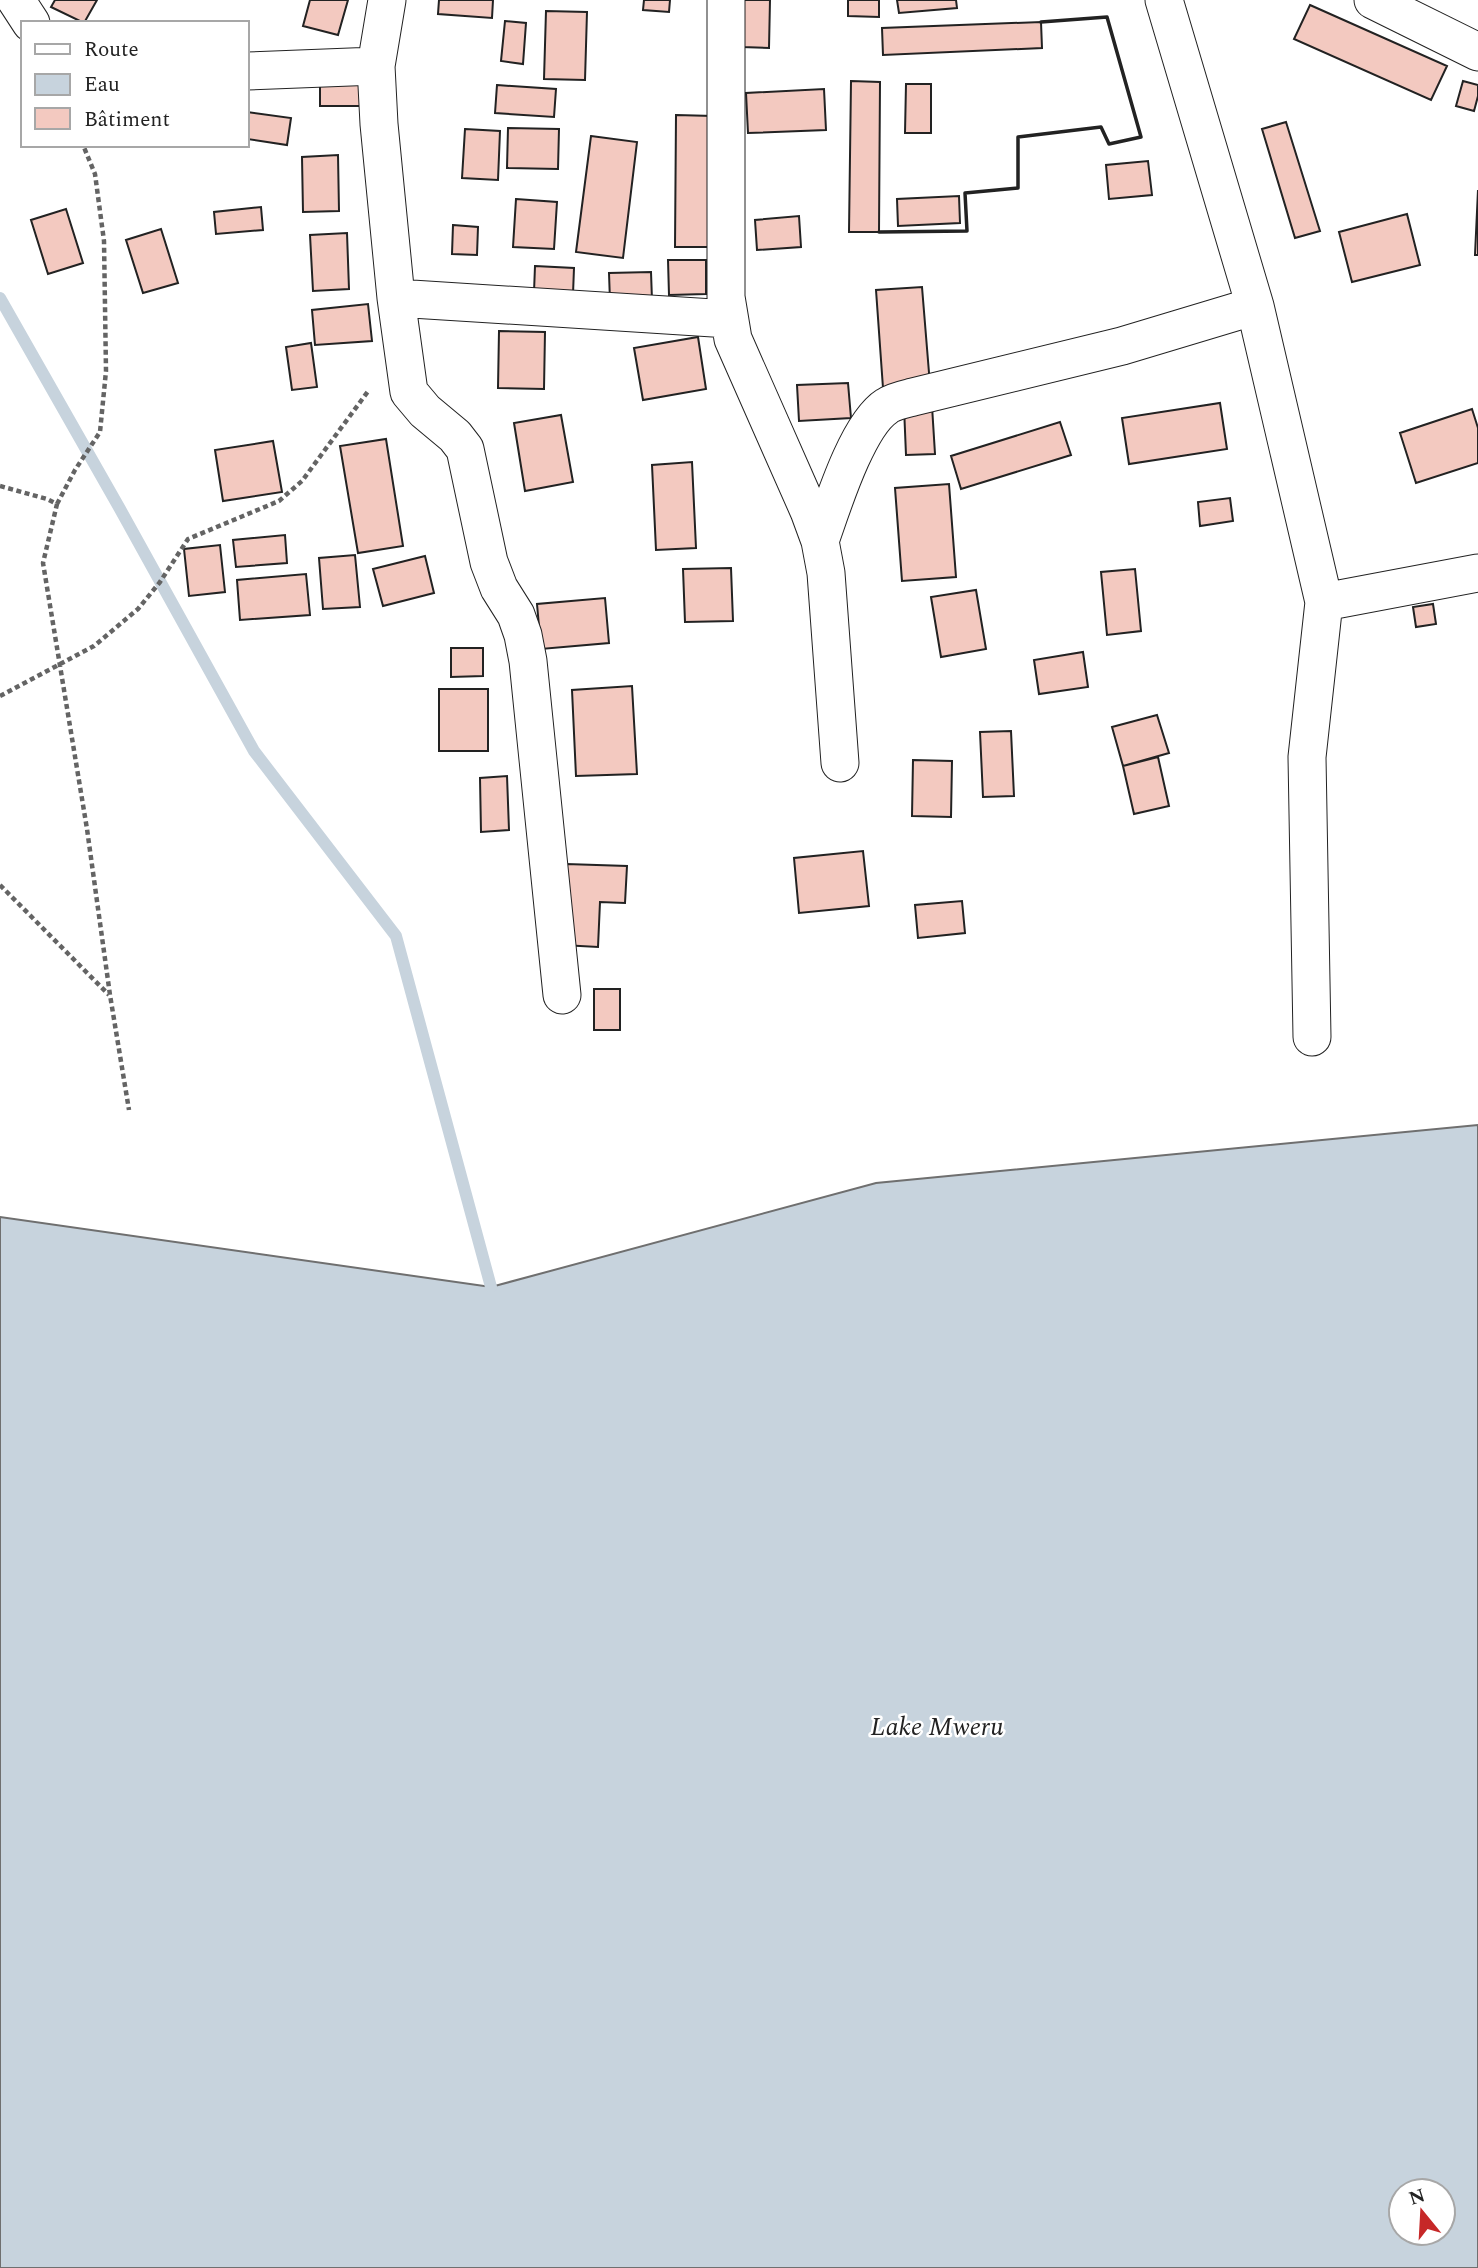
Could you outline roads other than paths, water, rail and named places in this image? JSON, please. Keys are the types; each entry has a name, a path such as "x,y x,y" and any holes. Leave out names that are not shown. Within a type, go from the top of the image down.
{"street":[{"path":"16,0 30,21"},
{"path":"387,0 376,66 379,124 396,298 409,392 425,411 455,436 464,449 489,562 523,635 528,661 562,995"},
{"path":"726,0 726,297 729,319 733,339 820,541 826,573 839,762"},
{"path":"1164,0 1255,306 1324,602 1307,757 1312,1037"},
{"path":"1373,0 1478,52"},
{"path":"248,71 376,66"},
{"path":"396,298 729,319"},
{"path":"820,541 837,492 864,432 887,405 1122,346 1255,306"},
{"path":"1324,602 1478,573"}],"water":[{"name":"Lake Mweru","path":"1478,1125 1478,2268 0,2268 0,1217 491,1287 876,1183"}],"waterway":[{"path":"0,298 254,751 396,936 491,1287"}]}
